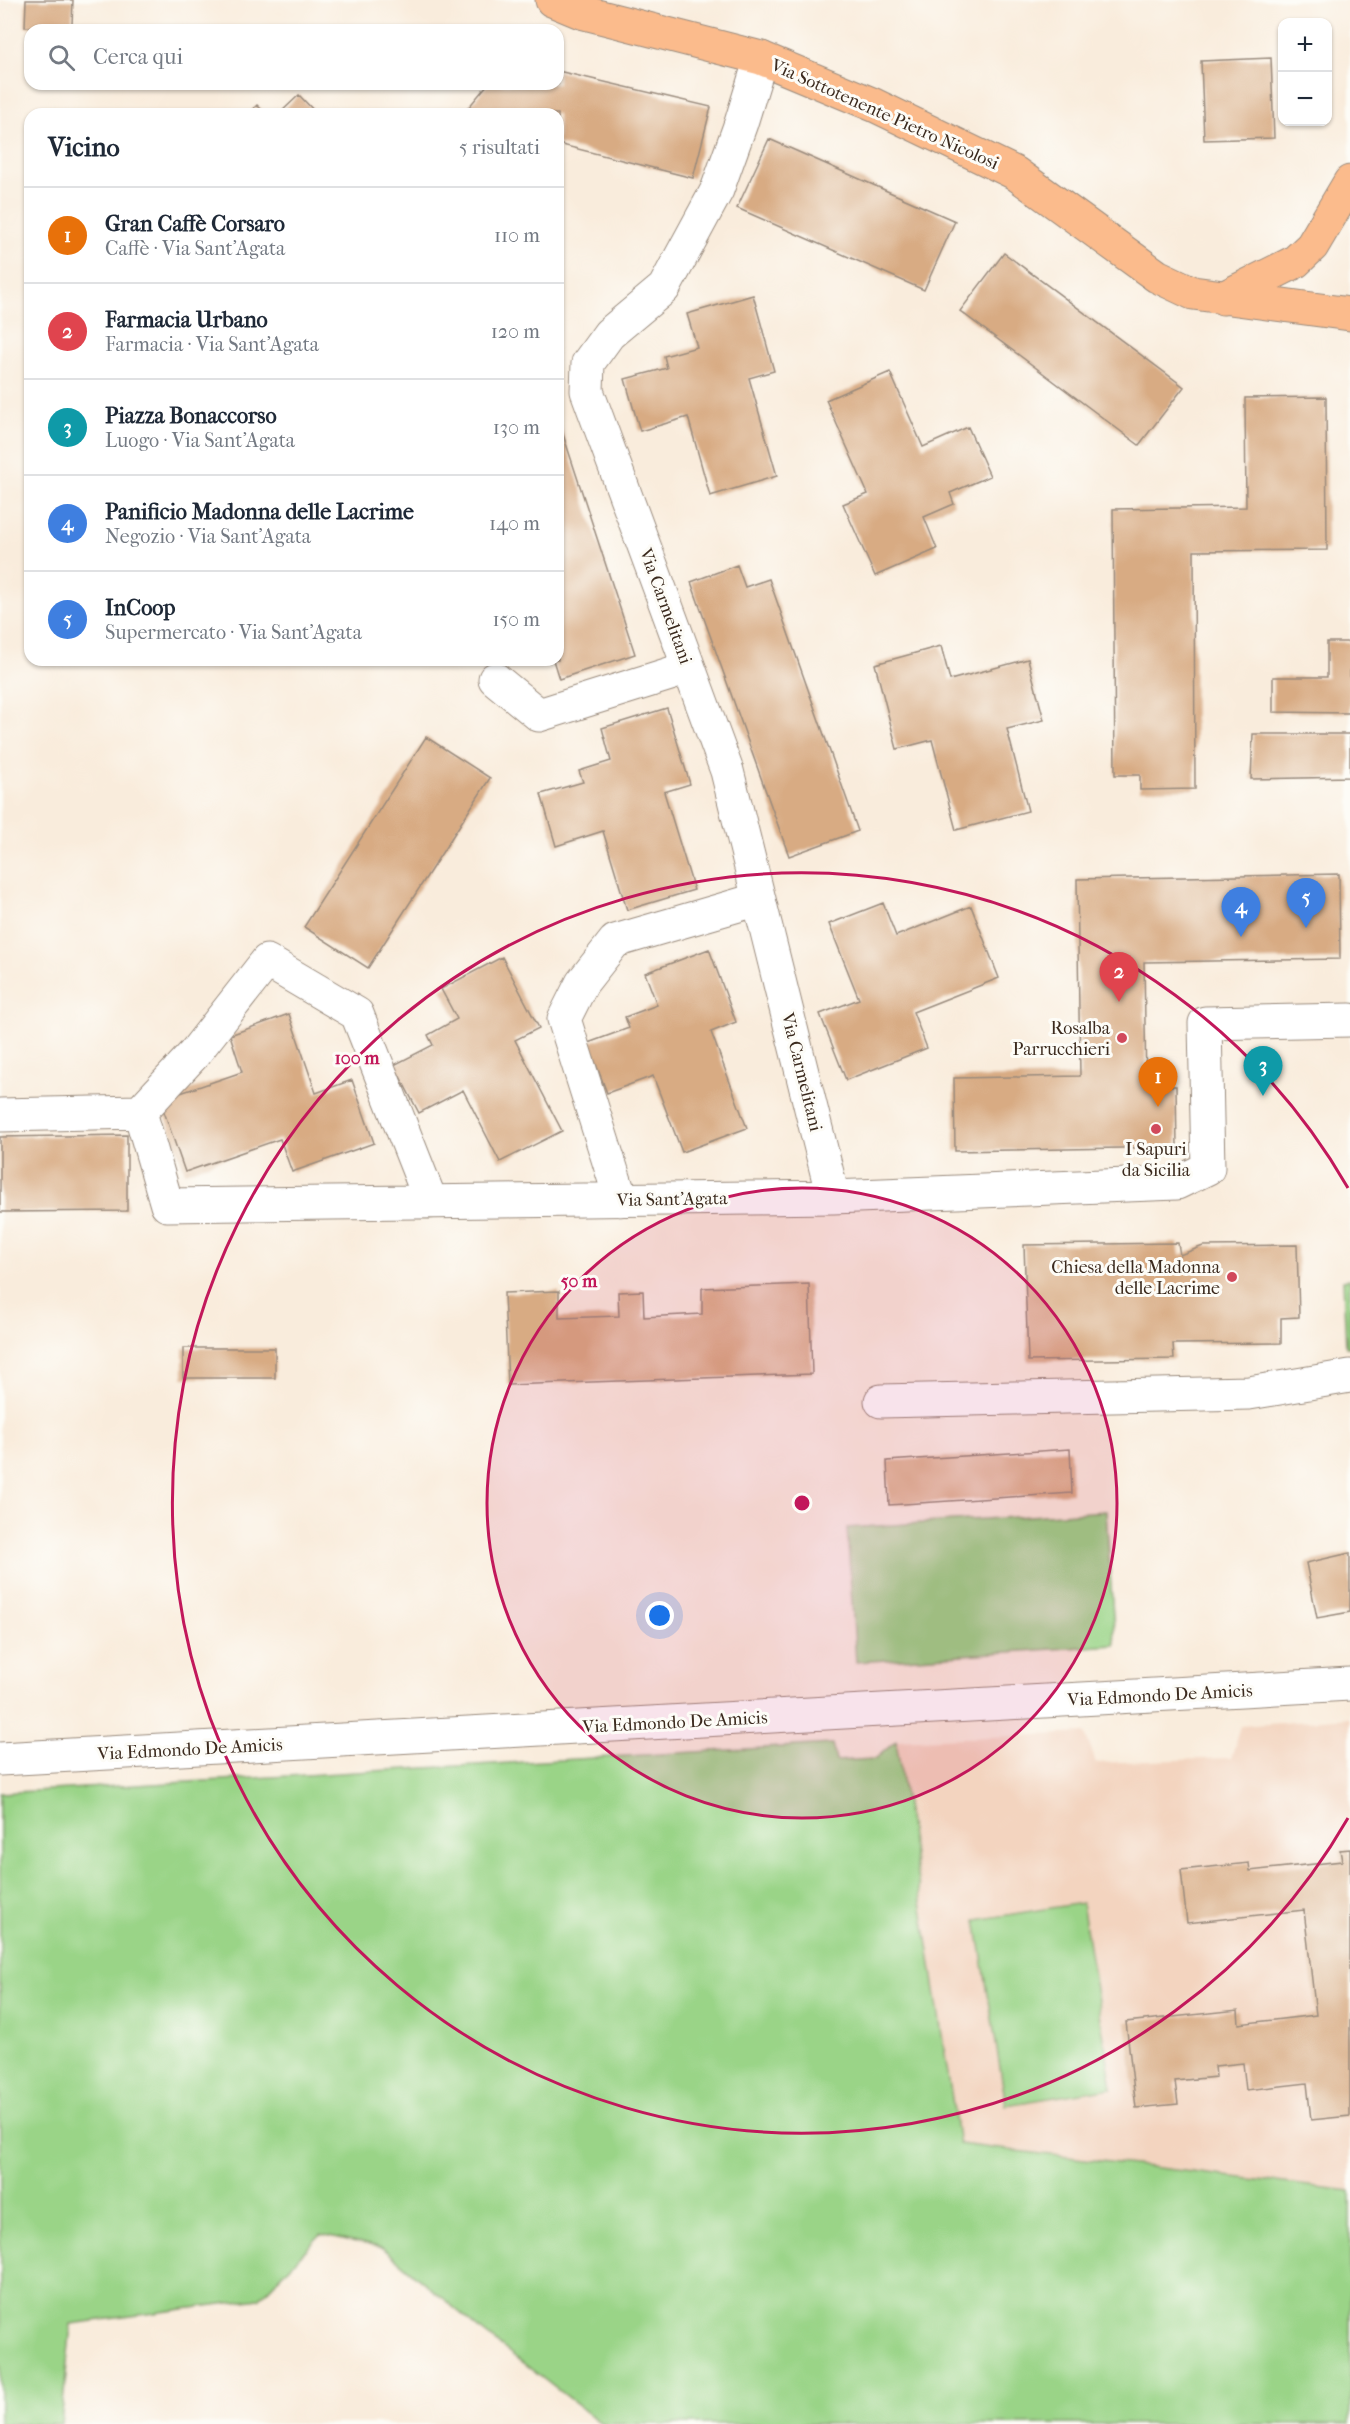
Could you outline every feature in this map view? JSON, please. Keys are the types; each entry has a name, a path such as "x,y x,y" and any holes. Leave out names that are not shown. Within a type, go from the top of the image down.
{"main road":[{"name":"Via Sottotenente Pietro Nicolosi","path":"552,0 581,12 761,58 874,105 1015,173 1157,276 1193,293 1350,314"},
{"path":"1223,298 1295,262 1312,246 1350,182"},
{"path":"1312,246 1350,234"},
{"path":"1300,306 1350,290"}],"street":[{"name":"Via Carmelitani","path":"761,58 717,190 664,288 609,334 588,363 587,391 727,771 833,1197"},
{"path":"495,679 539,715 689,668"},
{"path":"621,1200 564,1019 582,983 615,940 759,898"},
{"path":"0,1115 140,1112 194,1054 267,961 357,1014 431,1202"},
{"name":"Via Sant'Agata","path":"140,1112 167,1205 833,1197 1177,1183 1208,1168 1205,1023 1350,1020"},
{"path":"881,1401 1249,1392 1350,1376"},
{"name":"Via Edmondo De Amicis","path":"0,1759 1350,1684"}],"shaded area":[{"path":"1350,1718 1350,2191 959,2144 896,1741 1085,1733 1096,1763 1231,1758 1241,1726"}],"green space":[{"path":"1350,1279 1350,1347 1346,1347 1343,1280"},
{"path":"1106,1511 1115,1645 856,1662 847,1528"},
{"path":"896,1741 959,2144 1350,2191 1350,2424 602,2424 484,2333 383,2248 321,2234 259,2299 71,2324 61,2424 0,2424 0,1793 832,1744 836,1761 875,1759"},
{"path":"1082,1903 1112,2088 1006,2105 976,1920"}],"building":[{"path":"26,0 73,0 72,24 25,24"},
{"path":"1271,58 1274,138 1204,140 1201,61"},
{"path":"564,72 711,107 693,178 564,146 564,108 468,108 483,90 564,90"},
{"path":"299,95 311,108 285,108"},
{"path":"769,139 955,221 924,290 737,208"},
{"path":"1004,253 1184,387 1139,445 960,311"},
{"path":"753,295 774,371 749,378 777,476 710,496 688,417 640,431 625,379 667,368 664,356 697,347 687,314"},
{"path":"890,372 923,447 968,427 990,476 950,493 954,504 924,517 937,549 875,576 843,504 868,494 826,400"},
{"path":"1326,397 1327,550 1194,551 1195,789 1140,790 1140,775 1115,775 1113,509 1246,507 1245,398"},
{"path":"564,437 635,654 559,679 555,666 564,666"},
{"path":"737,565 745,587 769,579 858,831 789,856 691,582"},
{"path":"1327,642 1350,642 1350,713 1273,712 1273,677 1327,677"},
{"path":"941,646 950,680 1028,659 1044,720 1007,729 1028,811 956,830 932,740 897,749 875,664"},
{"path":"667,708 690,784 664,792 694,890 627,910 603,831 556,846 541,794 583,782 579,771 611,761 602,728"},
{"path":"1253,734 1350,734 1350,777 1251,779"},
{"path":"426,737 490,778 368,968 304,927"},
{"path":"1339,874 1340,959 1144,962 1146,1086 1176,1086 1177,1147 955,1151 954,1078 1080,1076 1077,879"},
{"path":"883,903 896,936 971,906 999,978 913,1012 927,1048 846,1080 820,1014 859,999 829,924"},
{"path":"709,949 736,1022 711,1032 747,1128 682,1152 653,1076 607,1093 588,1043 629,1028 625,1017 657,1005 645,973"},
{"path":"502,957 539,1028 515,1040 562,1131 500,1162 463,1090 419,1113 394,1065 433,1045 428,1035 457,1019 441,989"},
{"path":"289,1014 316,1093 352,1080 374,1143 292,1172 280,1139 185,1172 160,1100 242,1072 230,1035"},
{"path":"127,1135 127,1211 0,1212 0,1137"},
{"path":"1178,1243 1180,1255 1203,1246 1297,1245 1299,1317 1281,1318 1281,1343 1173,1344 1174,1359 1028,1361 1024,1245"},
{"path":"809,1284 812,1374 508,1385 504,1293 559,1291 559,1318 619,1316 618,1292 643,1291 644,1317 702,1314 702,1288"},
{"path":"183,1348 275,1348 275,1378 183,1378"},
{"path":"1070,1449 1072,1493 889,1505 887,1461"},
{"path":"1350,1553 1350,1612 1317,1618 1306,1563"},
{"path":"1350,1849 1350,2116 1311,2120 1307,2083 1246,2090 1243,2063 1215,2066 1216,2077 1175,2081 1178,2104 1136,2108 1126,2022 1238,2010 1239,2024 1316,2015 1304,1910 1187,1923 1181,1870 1249,1863 1250,1871 1342,1861 1340,1850"}],"place":[{"name":"InCoop","path":"1306,928"},
{"name":"Panificio Madonna delle Lacrime","path":"1241,937"},
{"name":"Farmacia Urbano","path":"1119,1002"},
{"name":"Rosalba Parrucchieri","path":"1122,1038"},
{"name":"Piazza Bonaccorso","path":"1263,1096"},
{"name":"Gran Caffè Corsaro","path":"1158,1107"},
{"name":"I Sapuri da Sicilia","path":"1156,1129"},
{"name":"Chiesa della Madonna delle Lacrime","path":"1232,1277"}]}
